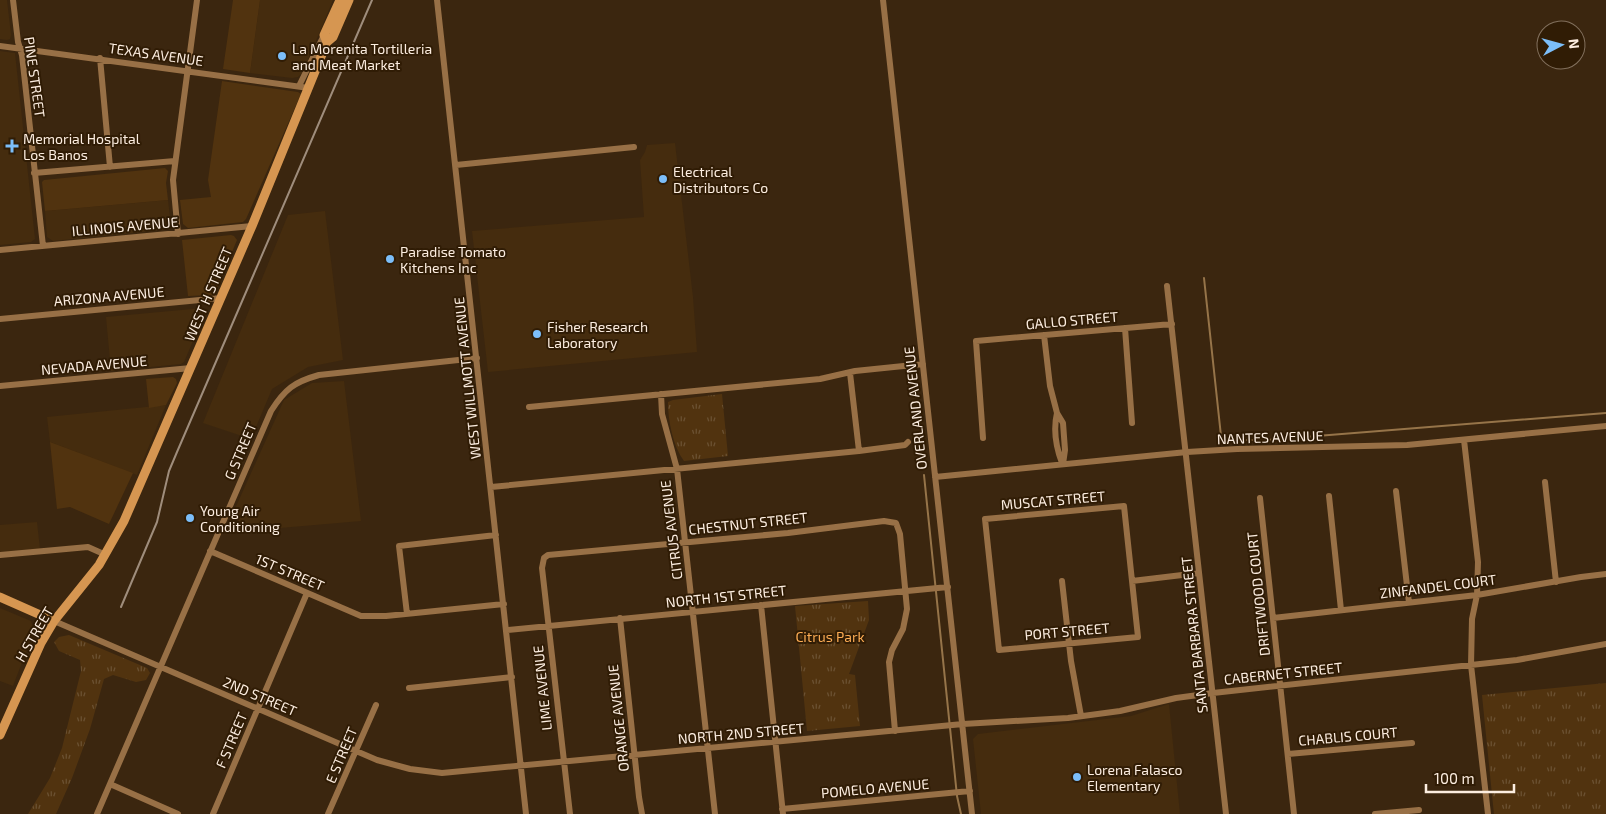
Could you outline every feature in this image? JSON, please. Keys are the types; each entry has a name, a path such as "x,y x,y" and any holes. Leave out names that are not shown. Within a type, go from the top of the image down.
{"street":[{"name":"PINE STREET","path":"13,0 42,246"},
{"path":"178,234 172,180 197,0"},
{"name":"WEST H STREET","path":"106,555 141,484 252,226 309,88 340,0"},
{"name":"WEST H STREET","path":"326,38 334,37 349,0"},
{"name":"WEST WILLMOTT AVENUE","path":"437,0 526,814"},
{"name":"OVERLAND AVENUE","path":"883,0 972,814"},
{"path":"299,86 326,38"},
{"name":"TEXAS AVENUE","path":"0,46 100,58 309,88"},
{"path":"100,58 110,167"},
{"path":"456,165 634,148"},
{"path":"34,173 175,161"},
{"name":"ILLINOIS AVENUE","path":"0,250 252,226"},
{"name":"SANTA BARBARA STREET","path":"1167,286 1226,814"},
{"name":"ARIZONA AVENUE","path":"0,319 221,298"},
{"name":"GALLO STREET","path":"983,438 976,341 1172,324"},
{"path":"1125,328 1132,423"},
{"path":"1044,335 1050,386 1057,413 1054,423 1058,451 1063,464"},
{"name":"G STREET","path":"97,814 271,411 282,394 291,386 304,379 319,375 477,358"},
{"path":"529,406 820,379 850,374 855,371 923,364"},
{"name":"NEVADA AVENUE","path":"0,386 191,368"},
{"path":"850,374 859,451"},
{"name":"CITRUS AVENUE","path":"661,394 664,421 677,469 715,814"},
{"name":"NANTES AVENUE","path":"935,477 1187,452 1398,445 1606,426"},
{"path":"1464,440 1477,550 1477,595 1472,619 1472,665 1488,814"},
{"path":"491,487 859,451 905,446 908,442"},
{"path":"1545,482 1556,582"},
{"path":"1396,491 1408,603"},
{"path":"1328,496 1341,610"},
{"name":"DRIFTWOOD COURT","path":"1260,498 1294,814"},
{"name":"MUSCAT STREET","path":"999,650 985,519 1124,506 1132,581"},
{"name":"CHESTNUT STREET","path":"544,558 554,554 884,521 896,524 900,534 905,591"},
{"path":"496,536 399,546 407,614 504,604"},
{"path":"0,555 88,548 106,555"},
{"name":"1ST STREET","path":"210,551 361,616 407,614"},
{"name":"H STREET","path":"0,735 33,659 54,621 93,574 106,555"},
{"name":"LIME AVENUE","path":"544,558 542,568 570,814"},
{"path":"1132,581 1200,574"},
{"name":"ZINFANDEL COURT","path":"1273,618 1477,595 1606,574"},
{"name":"PORT STREET","path":"999,650 1138,637 1132,581"},
{"path":"1062,582 1071,661 1081,716"},
{"name":"NORTH 1ST STREET","path":"506,630 948,586"},
{"path":"895,731 888,668 892,650 905,622 907,610 905,591"},
{"name":"F STREET","path":"213,814 307,593"},
{"name":"2ND STREET","path":"0,597 356,752 397,767 430,772 454,773 521,766"},
{"path":"761,605 782,812"},
{"name":"ORANGE AVENUE","path":"620,618 642,814"},
{"name":"CABERNET STREET","path":"963,724 1120,712 1176,698 1517,660 1606,644"},
{"path":"408,688 512,677"},
{"name":"E STREET","path":"328,814 376,705"},
{"name":"NORTH 2ND STREET","path":"521,766 963,724"},
{"name":"CHABLIS COURT","path":"1287,751 1412,742"},
{"path":"110,784 178,814"},
{"name":"POMELO AVENUE","path":"782,812 970,791"},
{"path":"1375,814 1419,810"}],"shaded area":[{"path":"0,0 7,0 11,35 10,39 7,40 0,39"},
{"path":"260,0 333,0 303,72 298,77 250,73"},
{"name":"Memorial Hospital Los Banos","path":"0,51 15,53 35,239 31,242 0,245"},
{"path":"675,143 693,297 697,352 488,372 472,231 644,217 640,160 647,145"},
{"path":"168,200 171,226 169,229 53,241 47,237 45,211"},
{"path":"325,211 343,360 308,367 272,389 251,439 203,423 288,215"},
{"path":"203,308 205,313 184,362 181,364 111,371 106,317"},
{"path":"344,381 361,521 224,533 284,400 312,383"},
{"path":"166,405 137,475 50,442 47,417"},
{"path":"37,522 40,549 0,553 0,525"},
{"path":"0,608 31,621 34,631 13,686 0,681"},
{"name":"Lorena Falasco Elementary","path":"1169,704 1180,814 981,814 973,739 978,734 1131,716"}],"green space":[{"path":"233,0 260,0 250,73 223,69"},
{"path":"222,81 301,94 246,219 243,222 188,228 183,224 180,200 211,197 208,180"},
{"path":"165,168 168,171 166,183 168,200 45,211 42,182 44,180"},
{"path":"231,235 237,240 215,293 212,295 188,296 182,240"},
{"path":"173,377 177,383 166,405 149,408 146,379"},
{"path":"722,394 728,456 684,461 672,433 668,402"},
{"path":"50,442 133,473 109,524 70,507 57,509"},
{"name":"Citrus Park","path":"868,601 869,620 849,674 855,675 860,726 807,731 795,606"},
{"path":"69,635 147,668 150,673 146,680 136,682 113,675 104,679 90,729 56,814 28,814 50,778 62,748 81,671 80,660 59,651 54,642 59,637"},
{"path":"1606,683 1606,814 1494,814 1482,695"}],"waterway":[{"path":"1204,278 1221,436 1224,440 1260,440"},
{"path":"1267,440 1606,413"},
{"path":"924,475 957,796 961,814"}],"railway":[{"path":"121,607 157,522 169,471 372,0"}],"place":[{"name":"La Morenita Tortilleria and Meat Market","path":"282,56"},
{"name":"Memorial Hospital Los Banos","path":"12,146"},
{"name":"Electrical Distributors Co","path":"663,179"},
{"name":"Paradise Tomato Kitchens Inc","path":"390,259"},
{"name":"Fisher Research Laboratory","path":"537,334"},
{"name":"Young Air Conditioning","path":"190,518"},
{"name":"Lorena Falasco Elementary","path":"1077,777"}]}
